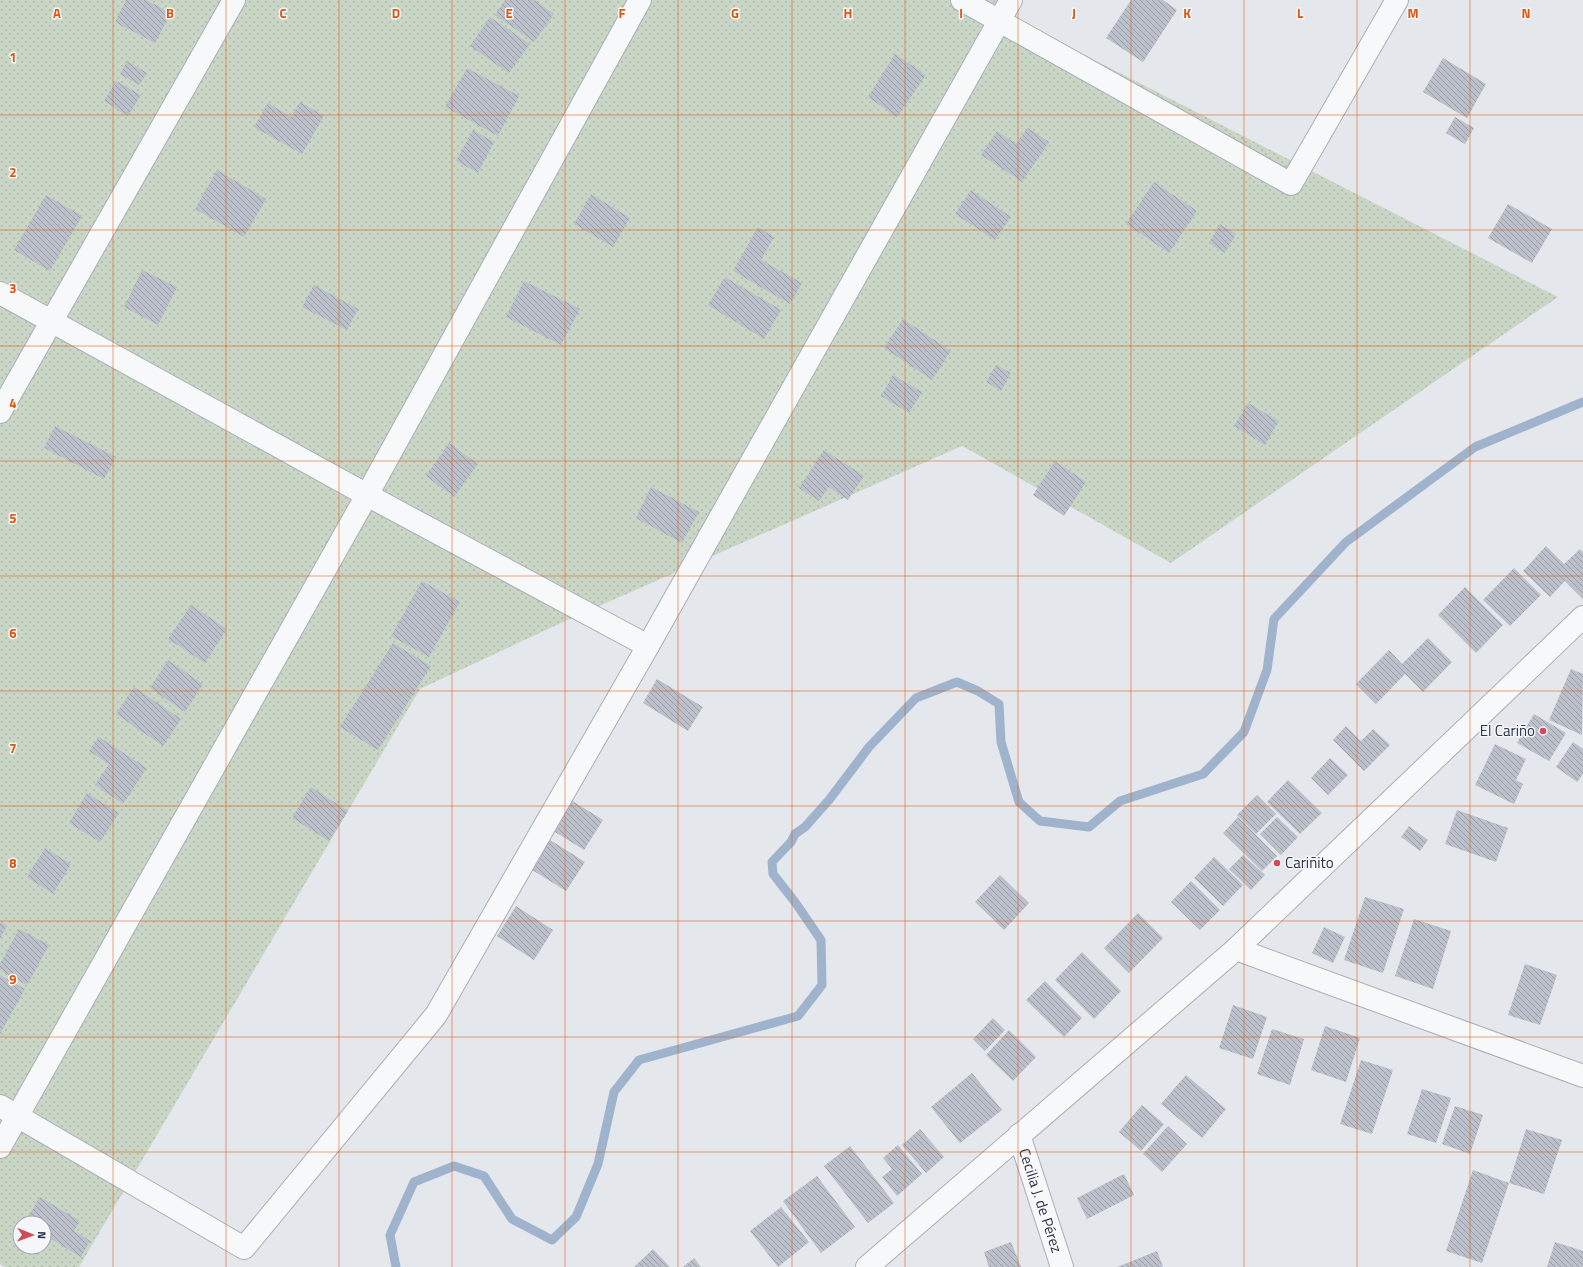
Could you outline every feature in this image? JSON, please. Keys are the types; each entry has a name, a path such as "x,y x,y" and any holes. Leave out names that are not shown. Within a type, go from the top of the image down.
{"street":[{"path":"0,412 234,0"},
{"path":"0,1147 9,1111 367,495 640,0"},
{"path":"962,0 1291,184 1397,0"},
{"path":"9,1111 244,1248 436,1015 648,646 1011,0"},
{"path":"0,293 367,495 648,646"},
{"path":"867,1267 1236,949 1581,621"},
{"path":"1236,949 1583,1076"},
{"name":"Cecilia J. de Pérez","path":"1019,1135 1062,1267"}],"green space":[{"path":"0,0 1022,0 1012,18 1558,297 1171,563 962,446 563,622 420,689 79,1267 5,1267 0,1264"}],"building":[{"path":"126,0 146,0 171,13 155,43 115,22"},
{"path":"505,0 534,0 554,14 534,42 495,15"},
{"path":"1131,0 1163,0 1177,10 1143,62 1106,38"},
{"path":"490,17 530,44 509,73 470,46"},
{"path":"895,54 926,75 897,117 868,97"},
{"path":"1443,58 1486,84 1467,118 1423,92"},
{"path":"127,61 147,73 139,85 120,74"},
{"path":"467,68 519,96 498,136 445,107"},
{"path":"116,81 141,95 128,116 104,101"},
{"path":"300,102 324,116 302,154 254,127 268,103 291,117"},
{"path":"1455,117 1474,128 1465,144 1446,133"},
{"path":"1028,128 1049,142 1022,182 981,155 997,131 1016,144"},
{"path":"473,130 494,142 478,173 456,161"},
{"path":"217,170 266,199 244,237 195,209"},
{"path":"1154,182 1197,211 1169,253 1126,224"},
{"path":"971,190 1011,217 995,240 955,214"},
{"path":"591,194 630,218 613,247 574,224"},
{"path":"46,195 82,216 50,271 14,250"},
{"path":"1508,204 1552,229 1532,263 1488,238"},
{"path":"1220,224 1236,234 1225,253 1209,243"},
{"path":"758,227 774,237 761,260 802,283 790,304 733,271"},
{"path":"142,270 177,287 158,325 124,307"},
{"path":"725,277 781,310 764,339 708,305"},
{"path":"524,281 580,309 561,345 506,317"},
{"path":"314,285 358,309 347,330 302,307"},
{"path":"903,319 951,351 932,380 884,348"},
{"path":"996,365 1011,373 1001,391 986,382"},
{"path":"893,375 922,392 909,413 881,396"},
{"path":"1248,403 1279,421 1265,445 1234,426"},
{"path":"55,426 116,457 104,479 44,448"},
{"path":"449,443 478,464 454,497 426,476"},
{"path":"824,450 864,476 848,500 829,487 819,501 799,488"},
{"path":"1055,461 1086,482 1064,516 1033,495"},
{"path":"651,487 699,512 682,543 636,518"},
{"path":"1546,546 1564,564 1580,549 1583,552 1583,599 1565,581 1550,597 1523,571"},
{"path":"1514,568 1541,595 1510,626 1483,600"},
{"path":"422,581 460,602 429,657 391,636"},
{"path":"1465,587 1503,625 1476,653 1438,615"},
{"path":"191,605 227,629 205,663 168,639"},
{"path":"1428,638 1452,662 1423,692 1405,674 1376,704 1356,684 1389,650 1402,664"},
{"path":"393,643 431,666 378,750 340,727"},
{"path":"168,660 203,684 185,712 150,688"},
{"path":"1571,669 1583,674 1582,735 1549,720"},
{"path":"657,679 703,707 688,731 643,703"},
{"path":"134,687 181,719 163,746 116,714"},
{"path":"1534,714 1566,733 1549,761 1517,743"},
{"path":"1346,726 1361,741 1373,729 1390,745 1364,771 1333,740"},
{"path":"99,737 147,768 123,804 95,785 109,764 89,751"},
{"path":"1573,742 1583,749 1583,774 1577,782 1556,767"},
{"path":"1495,744 1526,759 1516,780 1523,784 1514,804 1475,785"},
{"path":"1330,758 1348,775 1328,795 1311,778"},
{"path":"1288,780 1322,813 1300,834 1267,802"},
{"path":"311,787 348,811 329,841 292,818"},
{"path":"87,793 119,813 100,842 69,823"},
{"path":"1257,795 1276,814 1256,834 1237,815"},
{"path":"566,797 603,820 584,850 547,827"},
{"path":"1457,810 1508,828 1496,862 1445,844"},
{"path":"1238,817 1277,856 1262,871 1223,833"},
{"path":"1277,817 1298,837 1281,855 1260,834"},
{"path":"1409,826 1428,840 1420,851 1401,837"},
{"path":"547,838 585,862 566,891 529,868"},
{"path":"45,848 71,864 53,894 27,877"},
{"path":"1243,855 1265,875 1251,890 1229,869"},
{"path":"1214,857 1243,885 1223,906 1194,878"},
{"path":"1000,875 1029,903 1004,930 975,902"},
{"path":"1191,881 1220,910 1200,930 1171,902"},
{"path":"1365,897 1404,909 1383,973 1344,960"},
{"path":"516,906 553,930 534,960 497,936"},
{"path":"1138,913 1163,938 1129,973 1104,948"},
{"path":"1414,919 1451,931 1433,989 1395,976"},
{"path":"0,922 7,926 0,939"},
{"path":"1324,927 1345,937 1333,963 1312,953"},
{"path":"19,929 49,945 27,985 0,970 0,964"},
{"path":"1082,952 1121,991 1094,1019 1055,980"},
{"path":"1525,964 1557,975 1540,1025 1508,1015"},
{"path":"0,975 25,989 0,1034"},
{"path":"1045,981 1082,1018 1064,1037 1026,1000"},
{"path":"1233,1005 1267,1017 1253,1059 1219,1048"},
{"path":"993,1018 1005,1030 985,1051 973,1039"},
{"path":"1325,1026 1360,1038 1346,1082 1311,1070"},
{"path":"1272,1029 1304,1039 1290,1085 1257,1074"},
{"path":"1009,1030 1036,1057 1013,1081 986,1055"},
{"path":"1361,1060 1393,1070 1372,1134 1340,1124"},
{"path":"972,1073 1002,1110 960,1143 931,1107"},
{"path":"1186,1075 1226,1109 1202,1138 1161,1104"},
{"path":"1422,1089 1451,1098 1436,1143 1407,1134"},
{"path":"1142,1105 1164,1124 1141,1151 1119,1132"},
{"path":"1455,1106 1483,1115 1470,1154 1442,1144"},
{"path":"1168,1126 1187,1144 1162,1172 1143,1154"},
{"path":"920,1129 944,1157 926,1173 902,1145"},
{"path":"1526,1129 1562,1140 1544,1194 1509,1183"},
{"path":"898,1145 922,1174 897,1196 882,1177 892,1169 883,1158"},
{"path":"850,1146 894,1203 868,1223 824,1166"},
{"path":"1473,1170 1509,1183 1482,1263 1446,1251"},
{"path":"1124,1174 1134,1195 1087,1219 1077,1198"},
{"path":"817,1176 855,1227 821,1253 783,1201"},
{"path":"40,1197 80,1221 74,1231 90,1241 81,1257 52,1240 52,1215 29,1215"},
{"path":"781,1207 809,1242 778,1267 750,1231"},
{"path":"1011,1242 1021,1267 989,1267 984,1252"},
{"path":"1555,1242 1583,1251 1583,1267 1547,1267"},
{"path":"653,1249 670,1267 634,1267"},
{"path":"1157,1251 1163,1267 1117,1267"},
{"path":"694,1258 701,1267 683,1267"}],"waterway":[{"path":"396,1267 390,1235 414,1182 454,1166 484,1176 512,1219 552,1240 576,1217 598,1164 614,1092 639,1060 798,1016 822,985 821,940 795,902 773,874 772,862 791,842 795,834 805,827 829,800 869,747 916,698 957,682 978,691 999,704 1001,742 1019,802 1040,821 1089,827 1120,801 1203,774 1244,732 1267,670 1274,619 1346,542 1475,447 1583,402"}],"place":[{"name":"El Cariño","path":"1543,731"},
{"name":"Cariñito","path":"1277,863"}]}
